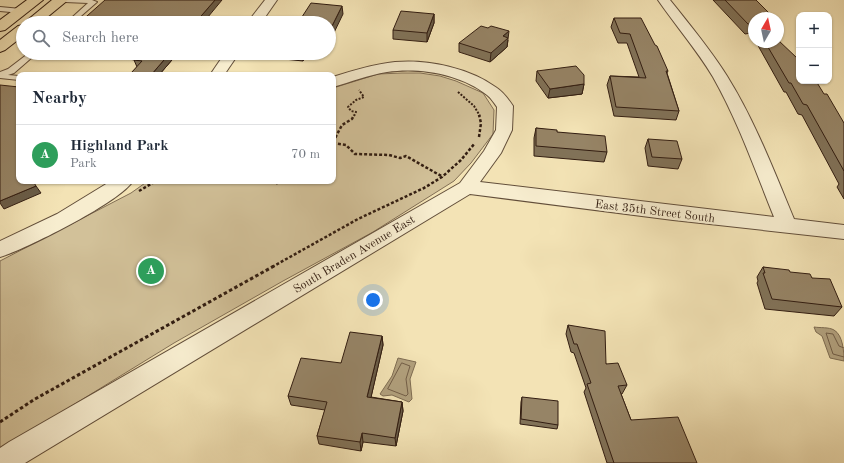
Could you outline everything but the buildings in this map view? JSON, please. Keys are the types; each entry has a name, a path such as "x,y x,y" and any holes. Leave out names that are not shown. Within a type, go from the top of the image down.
{"main road":[{"path":"0,27 36,0"},
{"path":"40,16 61,0"},
{"path":"0,47 16,34"}],"street":[{"path":"259,16 271,0"},
{"path":"664,0 708,58 727,92 747,132 786,225"},
{"path":"224,64 232,72"},
{"name":"South Braden Avenue East","path":"4,463 19,451 467,187 492,153 504,130 505,106 493,92 461,75 405,66 356,73 339,80"},
{"path":"0,250 66,217 111,191 120,184"},
{"name":"East 35th Street South","path":"467,187 673,213 844,232"}],"lane":[{"path":"65,0 94,2 77,16"},
{"path":"0,9 21,11"},
{"path":"0,76 11,71 24,60"},
{"path":"0,70 11,71"},
{"path":"0,76 16,78"}],"path":[{"path":"336,137 342,125 352,119 356,112 351,111 348,107 356,100 364,97 358,88 339,80"},
{"path":"0,422 35,399 358,219 417,191 442,177 461,160 477,140 482,128 478,111 469,99 457,91"},
{"path":"336,143 346,145 355,154 385,155 400,158 406,156 442,177 467,187"}],"shaded area":[{"path":"420,73 440,76 456,81 483,93 494,110 493,134 471,163 454,181 373,232 174,343 0,450 0,261 131,193 144,184 336,184 336,87 378,74"}],"water":[{"path":"814,327 830,328 837,332 842,344 844,361 830,358 822,336 816,332"},
{"path":"398,358 416,362 410,379 412,399 409,402 392,395 383,396 380,394 392,376"}],"place":[{"name":"Highland Park","path":"151,271"}]}
